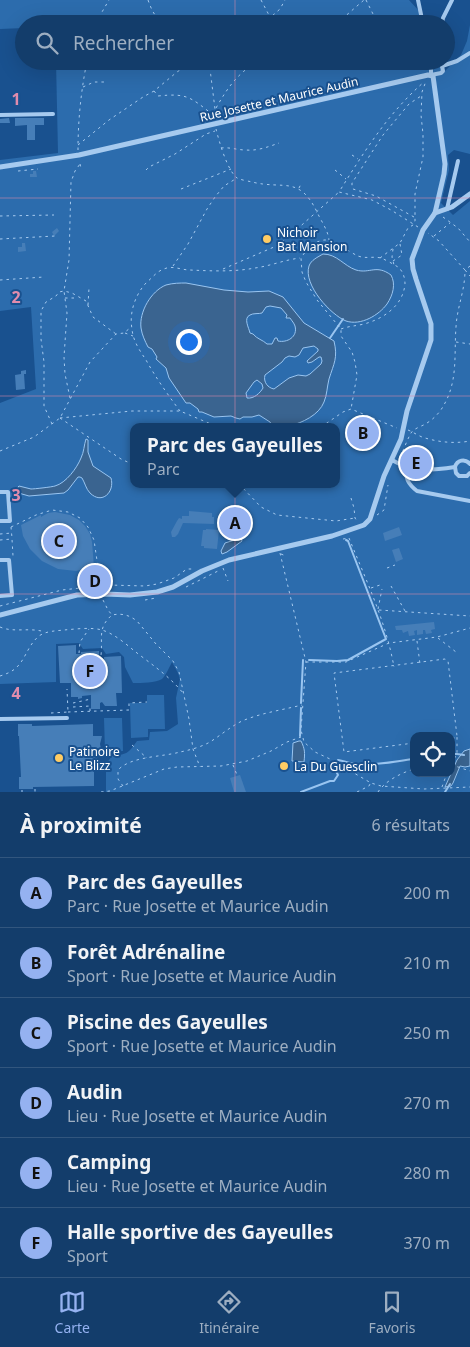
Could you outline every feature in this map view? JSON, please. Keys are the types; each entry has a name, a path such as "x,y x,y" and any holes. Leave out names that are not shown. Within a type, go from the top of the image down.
{"street":[{"name":"Rue Josette et Maurice Audin","path":"0,166 79,155 432,75"},
{"path":"0,615 77,595 102,597 157,592 173,587 236,558 279,551 345,532 364,525 370,519 384,476 394,461 407,411 431,340 431,324 413,269 413,256 423,230 435,213 444,174 445,164 432,75"},
{"path":"435,213 447,209 470,194"}],"lane":[{"path":"418,0 422,15"},
{"path":"445,15 452,0"},
{"path":"455,61 470,53"},
{"path":"432,70 432,75 442,73 443,70"},
{"path":"0,115 53,114"},
{"path":"447,209 458,160"},
{"path":"470,464 462,460 456,463 455,467 456,473 459,476 467,476 470,473"},
{"path":"394,461 415,469 428,470 455,467"},
{"path":"406,467 407,480 416,491 470,501"},
{"path":"0,492 8,492 10,521 0,522"},
{"path":"0,560 9,560 12,595 0,596"},
{"path":"0,719 67,718"}],"path":[{"path":"101,15 109,0"},
{"path":"148,0 156,15"},
{"path":"260,0 269,15"},
{"path":"272,15 280,9 286,0"},
{"path":"347,15 365,0 373,15"},
{"path":"81,168 78,137 85,70"},
{"path":"78,145 109,120 154,91 180,70"},
{"path":"210,70 215,109"},
{"path":"246,70 226,90 213,115 216,131 227,164 237,178 263,185 293,186 298,188 308,198 317,212 328,233 329,240"},
{"path":"380,258 400,243 408,228 413,225 415,217 415,194 423,157 421,95 425,78 423,70"},
{"path":"222,270 274,247 286,239 339,192 380,130 403,101 425,78"},
{"path":"82,87 94,82 107,82"},
{"path":"154,91 158,96 175,94 191,98 213,115"},
{"path":"415,217 376,196 353,189 352,183 383,135 409,104 421,95"},
{"path":"146,170 206,134 216,131"},
{"path":"221,148 259,149 279,143"},
{"path":"352,155 359,160"},
{"path":"70,398 65,374 64,356 67,313 64,291 70,252 71,182 80,164"},
{"path":"181,188 231,170"},
{"path":"336,170 347,180"},
{"path":"173,267 211,203 224,186 237,178"},
{"path":"298,188 301,184"},
{"path":"339,192 372,200 413,225"},
{"path":"435,213 451,222 470,242"},
{"path":"0,216 54,215"},
{"path":"434,237 451,222"},
{"path":"423,230 434,237 470,276"},
{"path":"0,239 55,236"},
{"path":"341,329 373,321 387,314 400,300 405,283 402,271 394,265 380,258 358,256 329,240 322,240 312,244 301,258 302,272 318,300 341,329 341,336 352,352 356,369 356,386 351,409"},
{"path":"393,261 402,254 400,243"},
{"path":"393,248 392,257 394,265"},
{"path":"180,411 161,386 133,336 132,312 140,291 158,272 173,267 184,270 254,268 301,258"},
{"path":"464,270 470,266"},
{"path":"394,461 400,458 412,431 429,422 438,413 449,395 453,383 456,327 463,293 464,270"},
{"path":"0,280 44,277"},
{"path":"88,305 89,288"},
{"path":"52,424 44,406 41,311 46,302 59,292 72,293 86,302 93,317 116,334"},
{"path":"65,298 79,298"},
{"path":"0,451 34,437 60,418 90,362 116,334 132,328"},
{"path":"124,332 133,336"},
{"path":"456,342 470,344"},
{"path":"327,423 351,409 433,440 470,441"},
{"path":"60,418 132,412 180,411 208,423"},
{"path":"60,418 130,463"},
{"path":"418,424 419,428"},
{"path":"370,519 384,510 388,480"},
{"path":"243,488 261,507 277,515 336,521 355,518"},
{"path":"351,498 355,518 361,526"},
{"path":"11,527 44,511 61,510 74,514 84,522 91,533 98,560 97,566 102,597 112,615"},
{"path":"9,560 13,558 10,521"},
{"path":"345,532 371,589 389,643 394,666"},
{"path":"0,534 12,533"},
{"path":"0,540 12,539"},
{"path":"279,551 286,556"},
{"path":"279,551 306,662 301,730 302,737 308,747 371,783 382,786 424,789 470,787"},
{"path":"387,568 395,565"},
{"path":"221,566 228,581"},
{"path":"0,606 55,591 101,586 152,585 174,578 186,569 199,569 202,572"},
{"path":"371,589 380,585"},
{"path":"391,586 405,612"},
{"path":"378,610 382,589"},
{"path":"378,610 470,616"},
{"path":"101,655 104,624 112,615 125,614 137,621 156,644 170,656 179,672 193,749 200,767"},
{"path":"0,627 7,630 38,630 46,632 102,630 125,643 165,674 184,694"},
{"path":"306,662 346,662 389,643 437,637 470,628"},
{"path":"79,653 80,642 90,629"},
{"path":"0,676 16,668 27,649 46,632"},
{"path":"437,637 456,652"},
{"path":"416,640 420,663"},
{"path":"410,744 345,752 334,673 444,659 448,661 458,754 455,759"},
{"path":"67,689 67,718"},
{"path":"67,703 91,699"},
{"path":"68,712 130,710 130,703 147,702"},
{"path":"73,703 73,707 90,706 90,712"},
{"path":"123,786 118,779 118,770 127,763 193,749 208,744 226,730 248,719 303,705"},
{"path":"101,792 110,791 164,769 233,765 254,759 287,742 302,737"},
{"path":"132,746 148,758"},
{"path":"233,765 236,775 239,775"},
{"path":"455,766 470,771"},
{"path":"378,792 382,786 410,771"},
{"path":"442,788 446,777"},
{"path":"357,792 371,783"}],"shaded area":[{"path":"0,0 409,0 423,15 15,15 15,28 0,29"},
{"path":"470,25 470,154 454,150 448,155 449,170 441,203 453,215 470,201 470,792 106,792 106,764 112,756 127,753 137,741 149,740 150,732 167,731 178,724 176,698 180,679 172,662 162,679 152,682 133,683 125,667 124,657 119,652 106,654 102,648 83,649 79,643 56,644 56,682 0,684 0,403 36,389 31,307 0,311 0,160 58,153 56,70 442,70 443,73 446,70 455,70 455,61 461,55 467,41"},
{"path":"323,254 332,256 356,270 381,270 391,275 393,290 387,304 374,316 358,322 346,321 333,313 314,290 308,274 311,262"},
{"path":"174,283 186,283 224,290 269,291 283,297 304,323 334,341 335,360 322,407 310,418 299,423 271,423 259,415 240,419 231,416 214,417 199,412 190,403 186,403 169,378 166,368 156,359 157,357 152,349 148,347 141,328 142,315 151,297 161,288","holes":["270,306 281,308 287,315 286,318 290,318 294,323 296,330 291,338 281,341 275,338 272,344 267,344 250,333 247,321 248,316 262,313 266,307","314,346 318,351 307,361 308,363 319,357 321,357 322,361 310,374 289,378 274,389 268,386 265,382 265,375 285,358 289,356 295,357 299,355 303,348","257,380 262,384 263,388 252,398 247,398 246,393"]},
{"path":"86,439 88,440 88,452 93,466 111,478 111,488 106,495 99,498 95,496 89,491 80,477 64,493 29,496 17,491 19,486 36,489 55,486 63,482 71,475 79,462"},
{"path":"241,538 242,541 222,554 221,551 225,543"},
{"path":"147,695 164,695 165,729 148,729 148,737 131,738 130,703 147,703"},
{"path":"104,718 122,718 123,751 105,752"},
{"path":"301,741 304,749 304,762 292,761 293,743"},
{"path":"470,749 470,766 460,766 451,786 445,787 449,777 455,777 455,764 464,751"}],"building":[{"path":"9,118 10,123 0,123 0,119"},
{"path":"15,118 44,118 44,125 35,125 35,140 27,140 27,125 15,126"},
{"path":"33,171 36,171 37,177 30,177"},
{"path":"57,228 59,231 54,236 52,232"},
{"path":"22,243 25,243 26,251 18,252 18,247 22,247"},
{"path":"26,370 26,374 24,374 25,389 16,390 15,375 21,374 21,371"},
{"path":"189,511 212,513 214,524 183,523 178,534 172,537 171,532 177,521 179,518 182,519 182,516 189,516"},
{"path":"55,512 70,515 85,526 92,542 94,567 76,571 58,569 42,561 30,549 23,536 21,525 41,515 41,517"},
{"path":"221,515 233,516 232,521 220,521"},
{"path":"399,527 402,535 385,541 383,533"},
{"path":"203,530 219,530 217,549 201,546"},
{"path":"399,548 403,559 396,562 392,550"},
{"path":"434,622 435,629 431,630 432,633 426,634 425,630 423,630 423,634 417,635 417,630 414,631 415,635 409,636 408,631 403,633 402,630 396,630 395,626"},
{"path":"76,645 76,654 99,651 99,659 121,656 122,693 116,693 117,706 105,706 102,702 100,703 100,709 91,709 91,695 82,696 82,698 78,699 78,697 71,697 71,683 60,683 58,646"},
{"name":"Patinoire Le Blizz","path":"18,724 32,724 32,726 93,724 93,736 102,736 101,749 96,764 94,764 94,786 19,789 19,777 21,777"},
{"path":"240,775 246,792 234,792 230,778"}],"waterway":[{"path":"330,338 343,319"},
{"path":"309,660 348,660 386,639 346,540"},
{"path":"301,703 303,660"},
{"path":"300,736 301,708"},
{"path":"455,754 464,755"},
{"path":"338,760 353,764 379,764 410,760"},
{"path":"301,792 334,781 338,775 335,765"},
{"path":"445,792 450,784"}],"place":[{"name":"Nichoir Bat Mansion","path":"267,239"},
{"name":"Forêt Adrénaline","path":"363,433"},
{"name":"Camping","path":"416,463"},
{"name":"Parc des Gayeulles","path":"235,523"},
{"name":"Piscine des Gayeulles","path":"59,541"},
{"name":"Audin","path":"95,581"},
{"name":"Halle sportive des Gayeulles","path":"90,671"},
{"name":"Patinoire Le Blizz","path":"59,758"},
{"name":"La Du Guesclin","path":"284,766"}]}
